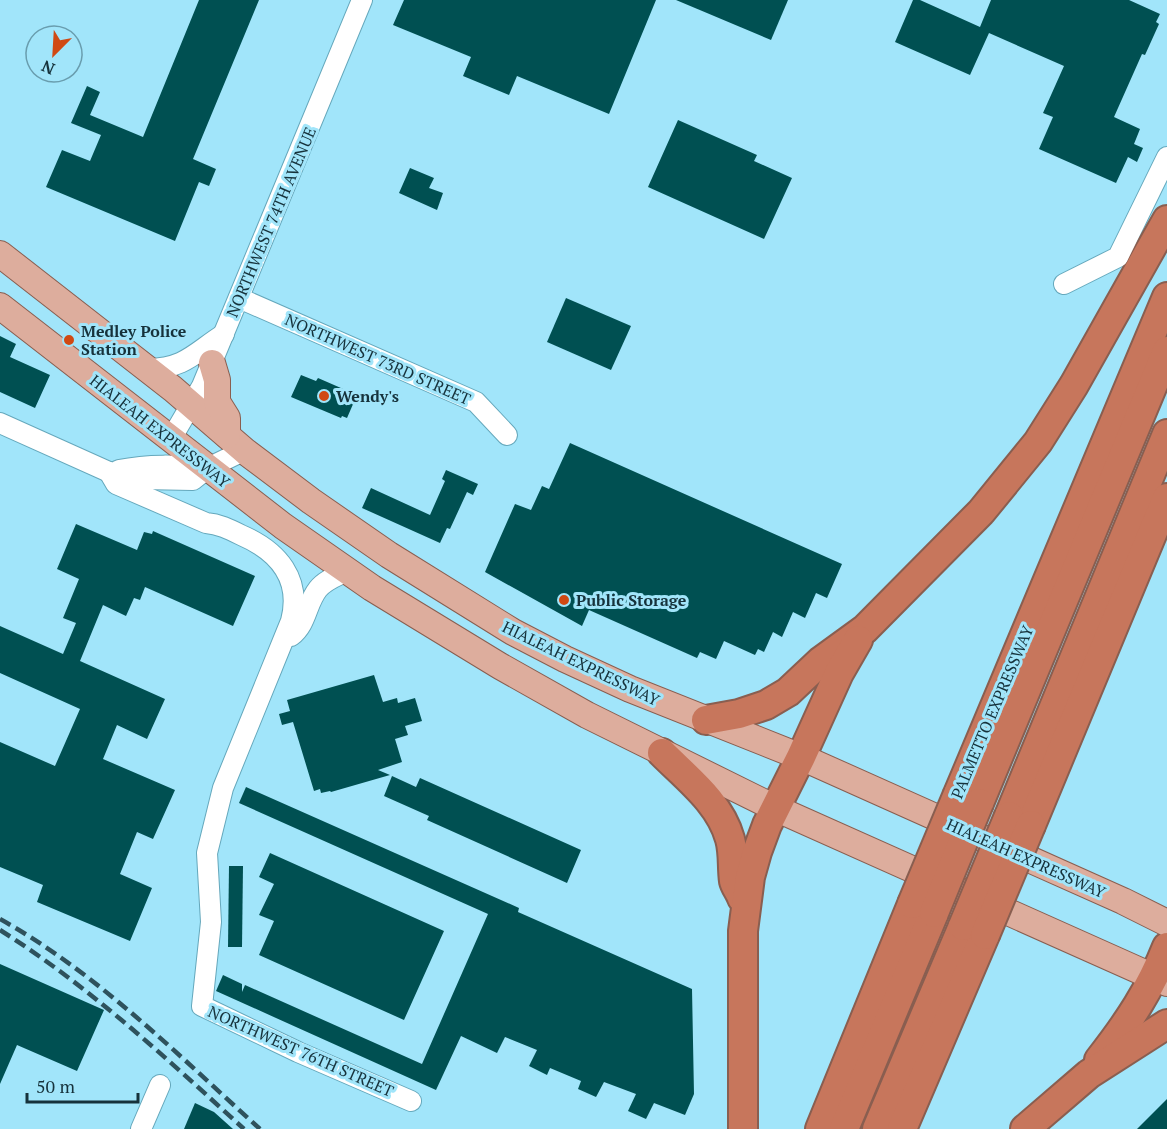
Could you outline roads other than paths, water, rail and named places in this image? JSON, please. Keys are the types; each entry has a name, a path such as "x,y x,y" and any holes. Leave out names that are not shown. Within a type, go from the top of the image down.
{"highway":[{"path":"706,720 739,714 766,705 788,692 821,661 865,628 981,512 1038,441 1074,385 1167,220"},
{"name":"PALMETTO EXPRESSWAY","path":"820,1129 923,908 1167,297"},
{"path":"968,798 1167,351"},
{"path":"1020,821 1167,434"},
{"path":"902,1129 974,931 1020,821 1167,498"},
{"path":"743,1129 742,957 745,903 760,842 839,673 865,628"},
{"path":"662,753 717,810 731,841 734,882 745,903"},
{"path":"844,1129 923,908"},
{"path":"877,1129 974,931"},
{"path":"1089,1074 1161,980 1167,946"},
{"path":"1025,1129 1089,1074 1167,1024"}],"main road":[{"name":"HIALEAH EXPRESSWAY","path":"0,254 148,369 236,443 366,540 496,622 583,668 654,700 801,757 1123,901 1167,923"},
{"name":"HIALEAH EXPRESSWAY","path":"0,306 283,526 347,571 431,625 509,671 662,753 775,808 1161,980"},
{"path":"212,363 217,380 217,402 227,418 236,443"}],"street":[{"name":"NORTHWEST 74TH AVENUE","path":"171,439 192,406 212,363 362,0"},
{"path":"1064,285 1118,257 1167,157"},
{"name":"NORTHWEST 73RD STREET","path":"239,298 476,402 507,435"},
{"path":"148,369 169,368 180,364 224,334"},
{"path":"0,423 116,471 142,479 211,516 218,524 270,551 288,575 292,591 293,609 282,643"},
{"path":"142,479 193,480 236,443"},
{"path":"116,471 147,465 208,468"},
{"path":"116,471 116,484 206,524 218,524"},
{"path":"282,643 300,629 318,589 347,571"},
{"name":"NORTHWEST 76TH STREET","path":"282,643 231,767 207,853 210,922 202,1006 298,1052 411,1101"},
{"path":"141,1129 160,1085"}],"railway":[{"path":"0,919 36,940 70,964 136,1016 260,1129"},
{"path":"0,930 96,999 244,1129"}],"place":[{"name":"Medley Police Station","path":"69,340"},
{"name":"Wendy's","path":"324,396"},
{"name":"Public Storage","path":"564,600"}]}
